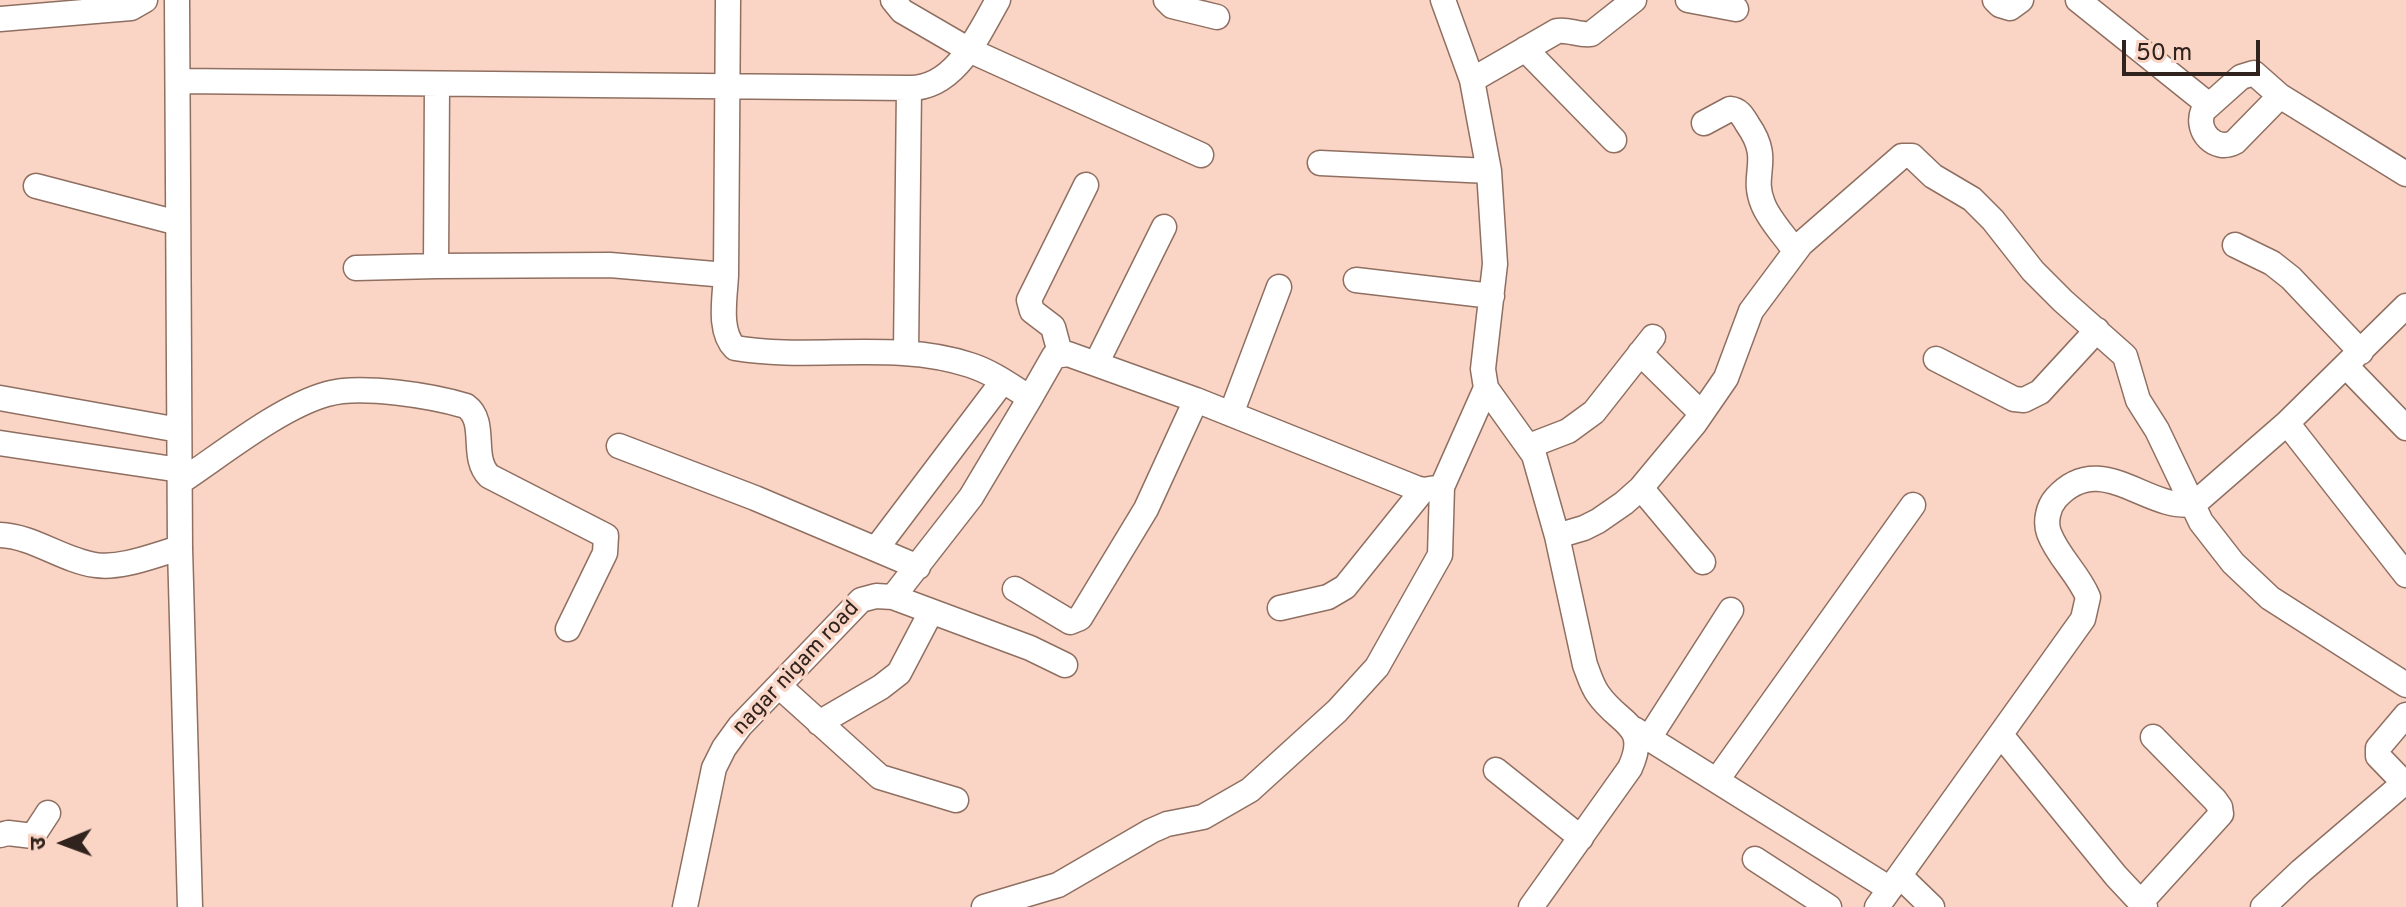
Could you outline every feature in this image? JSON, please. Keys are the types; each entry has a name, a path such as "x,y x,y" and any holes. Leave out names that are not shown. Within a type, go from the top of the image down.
{"street":[{"path":"0,19 131,8 145,0"},
{"path":"177,0 180,548 190,907"},
{"path":"728,0 725,330 728,341 735,348 906,352 970,365 1030,398"},
{"path":"893,0 902,11 969,50 1201,155"},
{"path":"178,81 909,88 933,85 969,50 998,0"},
{"path":"1166,0 1172,6 1217,17"},
{"path":"1443,0 1472,80 1489,171 1495,264 1483,369 1486,388 1534,455 1557,536 1585,665 1599,696 1641,734 1889,891 1932,907"},
{"path":"1472,80 1557,31 1591,34 1634,0"},
{"path":"1688,0 1736,9"},
{"path":"1995,0 2010,8 2021,0"},
{"path":"2078,0 2209,105"},
{"path":"1525,49 1614,140"},
{"path":"2280,96 2235,142 2227,146 2215,144 2201,129 2200,118 2209,105 2250,73 2258,75 2280,96 2406,174"},
{"path":"436,266 437,85"},
{"path":"906,352 909,88"},
{"path":"1704,123 1730,109 1741,113 1762,150 1762,203 1795,251"},
{"path":"1557,536 1598,521 1641,488 1726,378 1751,311 1807,236 1902,156 1912,156 1933,176 1972,199 1993,220 2033,271 2125,356 2138,400 2157,430 2201,522 2249,581 2304,621 2406,685"},
{"path":"1320,163 1489,171"},
{"path":"1086,185 1029,300 1032,311 1053,327 1060,353 1196,400 1433,489"},
{"path":"36,186 178,223"},
{"path":"1096,364 1164,227"},
{"path":"2235,245 2272,263 2291,278 2406,428"},
{"path":"356,268 610,265 726,275"},
{"path":"1356,280 1492,296"},
{"path":"1231,414 1279,287"},
{"path":"1889,891 2083,619 2088,597 2085,589 2056,548 2048,529 2053,502 2068,486 2083,480 2127,485 2167,504 2194,504 2287,423 2406,306"},
{"path":"1936,359 2014,399 2024,400 2040,392 2097,330"},
{"path":"1529,446 1568,431 1594,412 1647,345 1701,413"},
{"name":"nagar nigam road","path":"685,907 714,768 724,748 740,726 861,600 876,596 893,597 971,497 1048,363 1060,353"},
{"path":"876,549 1003,381"},
{"path":"1280,608 1328,597 1345,587 1433,489 1486,388"},
{"path":"0,443 180,476 325,394 365,390 466,406 473,411 476,420 480,462 489,476 606,536 605,553 568,629"},
{"path":"0,398 179,430"},
{"path":"1015,589 1070,622 1080,618 1146,509 1196,400"},
{"path":"2287,423 2406,575"},
{"path":"619,446 755,498 918,567"},
{"path":"1641,488 1703,562"},
{"path":"984,907 1039,900 1058,885 1151,831 1167,824 1203,817 1250,790 1337,711 1387,653 1414,597 1436,563 1441,548 1433,489"},
{"path":"1717,780 1913,505"},
{"path":"0,535 80,562 104,566 180,548"},
{"path":"893,597 1030,648 1065,665"},
{"path":"1539,905 1630,768 1641,734 1731,610"},
{"path":"819,723 899,673 931,612"},
{"path":"779,686 880,777 956,800"},
{"path":"2263,907 2405,784 2378,756 2378,748 2406,715"},
{"path":"2001,735 2143,905 2221,814 2215,800 2153,737"},
{"path":"1496,770 1581,838"},
{"path":"0,835 33,836 48,813"},
{"path":"1755,859 1829,907"}]}
